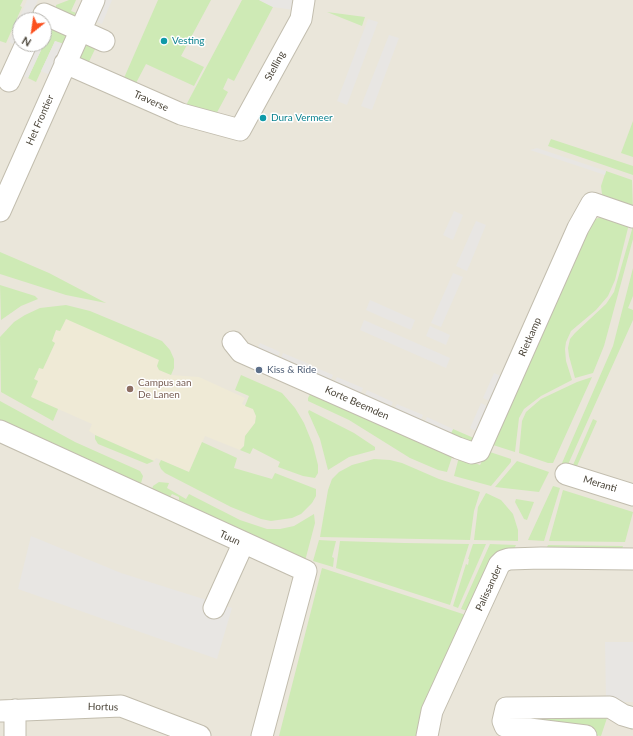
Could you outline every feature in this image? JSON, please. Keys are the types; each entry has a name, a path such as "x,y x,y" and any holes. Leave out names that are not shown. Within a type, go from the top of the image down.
{"street":[{"name":"Het Frontier","path":"0,211 94,0"},
{"name":"Stelling","path":"240,130 301,20 304,0"},
{"path":"44,11 104,41"},
{"path":"9,81 22,52"},
{"name":"Traverse","path":"65,63 181,114 240,130"},
{"name":"Rietkamp","path":"482,446 578,228 592,203 633,217"},
{"name":"Korte Beemden","path":"233,342 241,352 458,448 472,453 479,451 482,446"},
{"name":"Tuun","path":"0,431 243,544 306,571 262,736"},
{"name":"Meranti","path":"566,474 633,495"},
{"path":"214,608 243,544"},
{"name":"Palissander","path":"427,736 432,711 499,565 503,561 508,559 541,558 633,559"},
{"name":"Hortus","path":"8,710 121,706 200,736"},
{"path":"586,736 505,726 503,721 506,708 610,708 628,717"},
{"path":"8,710 15,736"}],"shaded area":[{"path":"0,0 633,0 633,736 0,736"},
{"path":"27,0 38,0 33,12 22,12"},
{"path":"102,0 112,0 102,24 94,21"},
{"path":"259,0 296,0 294,10 273,7"},
{"path":"368,19 378,22 347,105 337,101"},
{"path":"12,35 12,44 9,42"},
{"path":"389,35 399,38 372,110 361,106"},
{"path":"55,41 64,44 50,75 41,71 50,52 52,52 52,47"},
{"path":"29,52 40,52 28,78 19,73"},
{"path":"537,148 606,171 605,175 530,150"},
{"path":"454,211 463,215 453,240 443,235"},
{"path":"476,221 486,225 467,271 456,266"},
{"path":"453,273 463,277 441,327 431,323"},
{"path":"370,300 415,320 411,330 366,310"},
{"name":"Campus aan De Lanen","path":"66,318 159,360 157,366 159,370 171,375 199,377 245,398 242,404 253,409 256,416 255,423 246,436 244,446 240,450 205,436 189,472 156,458 154,461 95,435 89,431 92,424 31,397 38,381 34,379 39,368 43,369 55,343 51,341 56,330 60,331"},
{"path":"364,320 450,358 446,368 360,330"},
{"path":"430,326 450,335 446,345 426,336"},
{"path":"260,343 280,352 276,360 256,351"},
{"path":"283,353 309,364 305,373 279,362"},
{"path":"312,366 333,375 329,384 309,375"},
{"path":"494,373 505,378 494,403 483,398"},
{"path":"337,377 363,388 359,397 333,385"},
{"path":"367,390 393,402 389,410 363,399"},
{"path":"481,403 491,408 480,433 470,428"},
{"path":"397,404 423,415 419,424 393,412"},
{"path":"427,417 453,429 449,437 423,426"},
{"path":"31,536 121,573 232,608 217,659 18,589"},
{"path":"605,642 633,642 633,702 606,702"}],"green space":[{"path":"0,0 23,0 20,6 22,7 20,12 12,12 12,30 6,43 0,41"},
{"path":"69,0 76,0 71,11 79,14 77,18 56,8 56,5"},
{"path":"158,0 211,0 181,56 204,67 194,86 146,64 136,83 124,78"},
{"path":"242,0 259,0 273,7 234,81 228,78 223,89 228,92 214,118 184,109"},
{"path":"327,12 365,17 362,26"},
{"path":"52,28 65,34 66,40 63,44 55,41 52,47"},
{"path":"87,44 96,47 86,68 75,62 84,45"},
{"path":"40,52 50,52 36,82 28,78"},
{"path":"633,121 633,157 621,153"},
{"path":"551,139 633,166 633,175 548,146"},
{"path":"606,171 632,180 633,212 605,200 602,194 601,186"},
{"path":"601,217 629,224 615,280 608,296 596,310 571,331 566,342 566,361 572,380 541,396 524,409 519,418 515,452 490,444 593,220"},
{"path":"633,226 633,239 604,346 593,373 575,378 569,356 568,348 570,339 606,304 614,292"},
{"path":"0,252 49,273 106,303 66,295 0,274"},
{"path":"633,268 633,296 628,308 633,310 633,320 566,469 562,463 613,346"},
{"path":"0,285 35,296 38,299 21,306 1,320"},
{"path":"66,305 90,311 162,341 170,350 174,359 174,368 171,375 159,370 157,366 159,360 66,319 60,331 56,330 52,341 55,343 43,369 39,368 34,379 38,381 31,397 58,409 53,421 1,392 0,337 14,322 25,315 40,308"},
{"path":"241,375 282,393 295,408 304,423 313,445 318,465 318,473 315,478 303,476 278,467 280,462 253,448 250,454 240,450 244,446 245,436 255,423 256,416 253,409 245,406 249,396 235,390"},
{"path":"592,377 553,463 548,463 519,453 522,421 526,412 541,399 577,382"},
{"path":"312,391 453,454 447,472 438,470 410,458 349,420 308,401"},
{"path":"0,401 75,442 140,471 143,476 140,487 0,424"},
{"path":"309,410 354,433 375,447 375,450 349,457 328,470 320,439 308,412"},
{"path":"593,419 597,421 577,466 573,465"},
{"path":"453,429 476,439 472,442 449,437"},
{"path":"95,435 154,461 147,464 98,444 95,439"},
{"path":"202,442 237,458 234,468 272,479 275,473 316,489 316,496 312,503 301,514 292,518 271,521 261,519 231,507 165,473 161,469 159,464 161,460 189,472"},
{"path":"487,451 511,459 511,462 491,486 454,476 459,457 480,465"},
{"path":"374,459 390,460 402,463 439,479 480,492 474,511 470,540 320,537 328,490 332,479 339,472 352,465"},
{"path":"517,461 549,472 539,492 495,487"},
{"path":"159,482 169,483 167,488 186,499 189,494 240,520 267,529 280,529 294,526 314,514 315,523 305,561 179,501 179,497 172,494 170,497 152,489 153,486"},
{"path":"553,486 560,488 544,541 528,540"},
{"path":"563,490 633,512 625,542 549,541"},
{"path":"486,493 501,500 513,514 518,530 518,541 474,540 478,507"},
{"path":"516,499 534,502 527,520 524,519 515,502"},
{"path":"319,540 336,541 332,557 334,558 333,567 313,561"},
{"path":"340,541 469,544 450,605 336,568"},
{"path":"473,544 486,544 458,608 453,606 466,564 468,565 468,559"},
{"path":"490,544 516,545 513,551 498,552 471,612 461,609"},
{"path":"548,545 623,546 621,553 545,551"},
{"path":"322,568 469,616 423,736 279,736"},
{"path":"507,711 609,712 601,736 506,723"}],"place":[{"name":"Vesting","path":"164,41"},
{"name":"Dura Vermeer","path":"263,118"},
{"name":"Kiss & Ride","path":"259,370"},
{"name":"Campus aan De Lanen","path":"130,389"}]}
